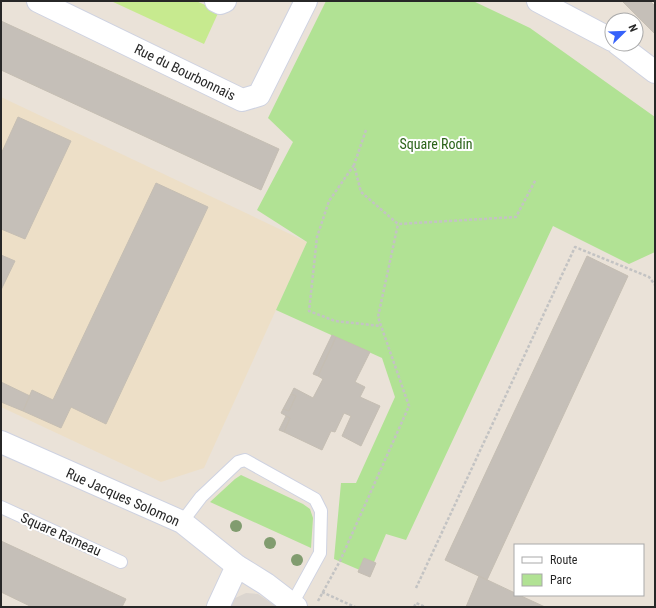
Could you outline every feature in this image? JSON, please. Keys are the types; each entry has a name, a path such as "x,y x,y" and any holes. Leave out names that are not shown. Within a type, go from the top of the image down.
{"street":[{"name":"Rue du Bourbonnais","path":"38,1 242,100 259,95 306,1"},
{"path":"216,1 220,3 225,1"},
{"path":"538,1 604,36"},
{"path":"629,52 655,72"},
{"name":"Rue Jacques Solomon","path":"1,442 182,522 237,566 266,584 294,605"},
{"path":"218,607 237,566"}],"lane":[{"path":"182,522 201,497 238,462 245,460 315,499 321,510 320,553 294,605"},
{"name":"Square Rameau","path":"1,507 121,562"}],"path":[{"path":"366,130 354,165 329,201 317,237 309,311 335,321 381,326"},
{"path":"354,165 361,192 398,224 516,217 536,178"},
{"path":"315,607 340,561 409,406 378,317 398,224"},
{"path":"416,588 575,248 648,277 655,285"},
{"path":"414,607 416,603 425,607"}],"shaded area":[{"path":"1,97 307,242 204,468 161,482 1,407"},
{"path":"246,593 258,594 277,607 229,607 233,599"}],"green space":[{"path":"111,1 196,1 219,11 204,44"},
{"name":"Square Rodin","path":"326,1 473,1 530,28 655,117 655,252 629,264 553,226 406,540 386,534 369,574 334,559 341,483 356,483 395,397 382,358 276,310 307,242 257,210 293,142 268,118"},
{"path":"241,475 303,504 310,509 313,518 311,548 210,502"}],"building":[{"path":"622,1 650,1 655,6 655,34 644,23 644,12 633,12"},
{"path":"1,21 279,149 261,190 1,70"},
{"path":"18,117 71,141 25,239 1,229 1,154"},
{"path":"156,183 208,207 106,424 71,407 61,428 23,411 32,390 53,400"},
{"path":"1,255 15,261 1,290"},
{"path":"587,256 628,276 487,580 445,560"},
{"path":"332,335 336,337 318,376 313,374"},
{"path":"336,337 370,352 355,382 365,387 360,397 380,406 361,446 342,436 351,416 344,413 335,432 331,431 322,450 284,432 290,418 281,413 283,409 289,411 296,396 291,394 294,388 313,398 323,379 318,376"},
{"path":"1,382 30,396 23,411 1,402"},
{"path":"291,394 296,396 289,411 283,409"},
{"path":"286,416 290,418 284,432 279,430"},
{"path":"1,541 126,599 122,607 32,607 1,592"},
{"path":"364,558 376,563 370,577 358,572"},
{"path":"479,576 514,593 514,596 521,596 545,607 466,607"}]}
